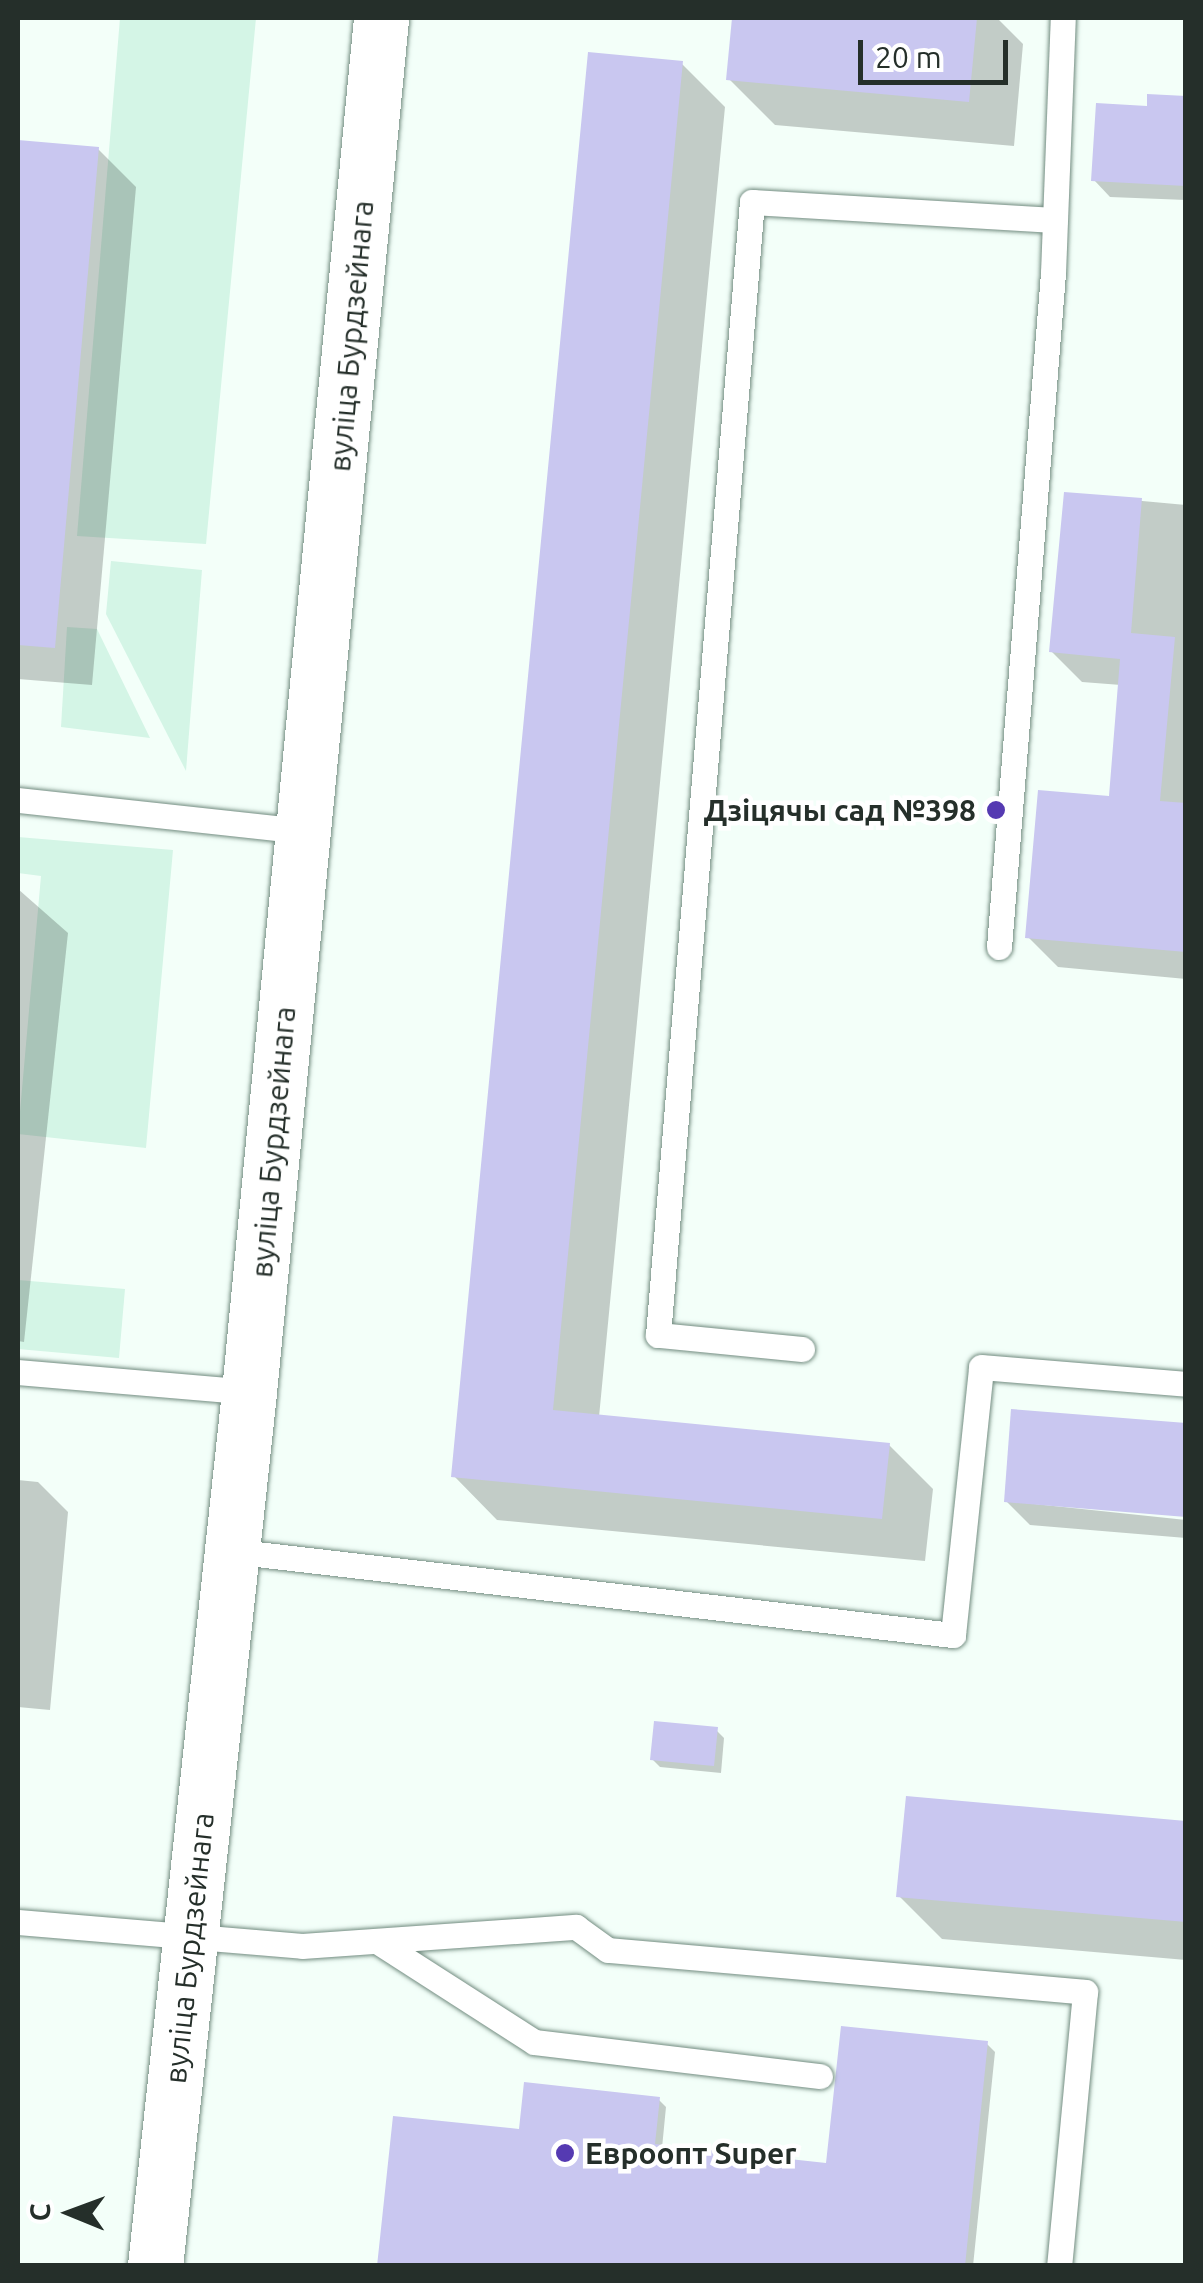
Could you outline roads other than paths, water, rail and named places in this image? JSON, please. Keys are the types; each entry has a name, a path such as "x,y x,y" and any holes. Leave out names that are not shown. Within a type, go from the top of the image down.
{"street":[{"name":"вуліца Бурдзейнага","path":"155,2266 250,1392 382,18"}],"lane":[{"path":"999,947 1054,220 1062,18"},
{"path":"802,1349 658,1335 752,202 1054,220"},
{"path":"18,800 303,830"},
{"path":"231,1551 953,1636 981,1367 1186,1384"},
{"path":"18,1372 250,1392"},
{"path":"18,1922 302,1946 576,1927 608,1950 1085,1992 1059,2266"},
{"path":"380,1943 534,2042 820,2076"}],"place":[{"name":"Дзіцячы сад №398","path":"996,810"},
{"name":"Евроопт Super","path":"565,2153"}]}
